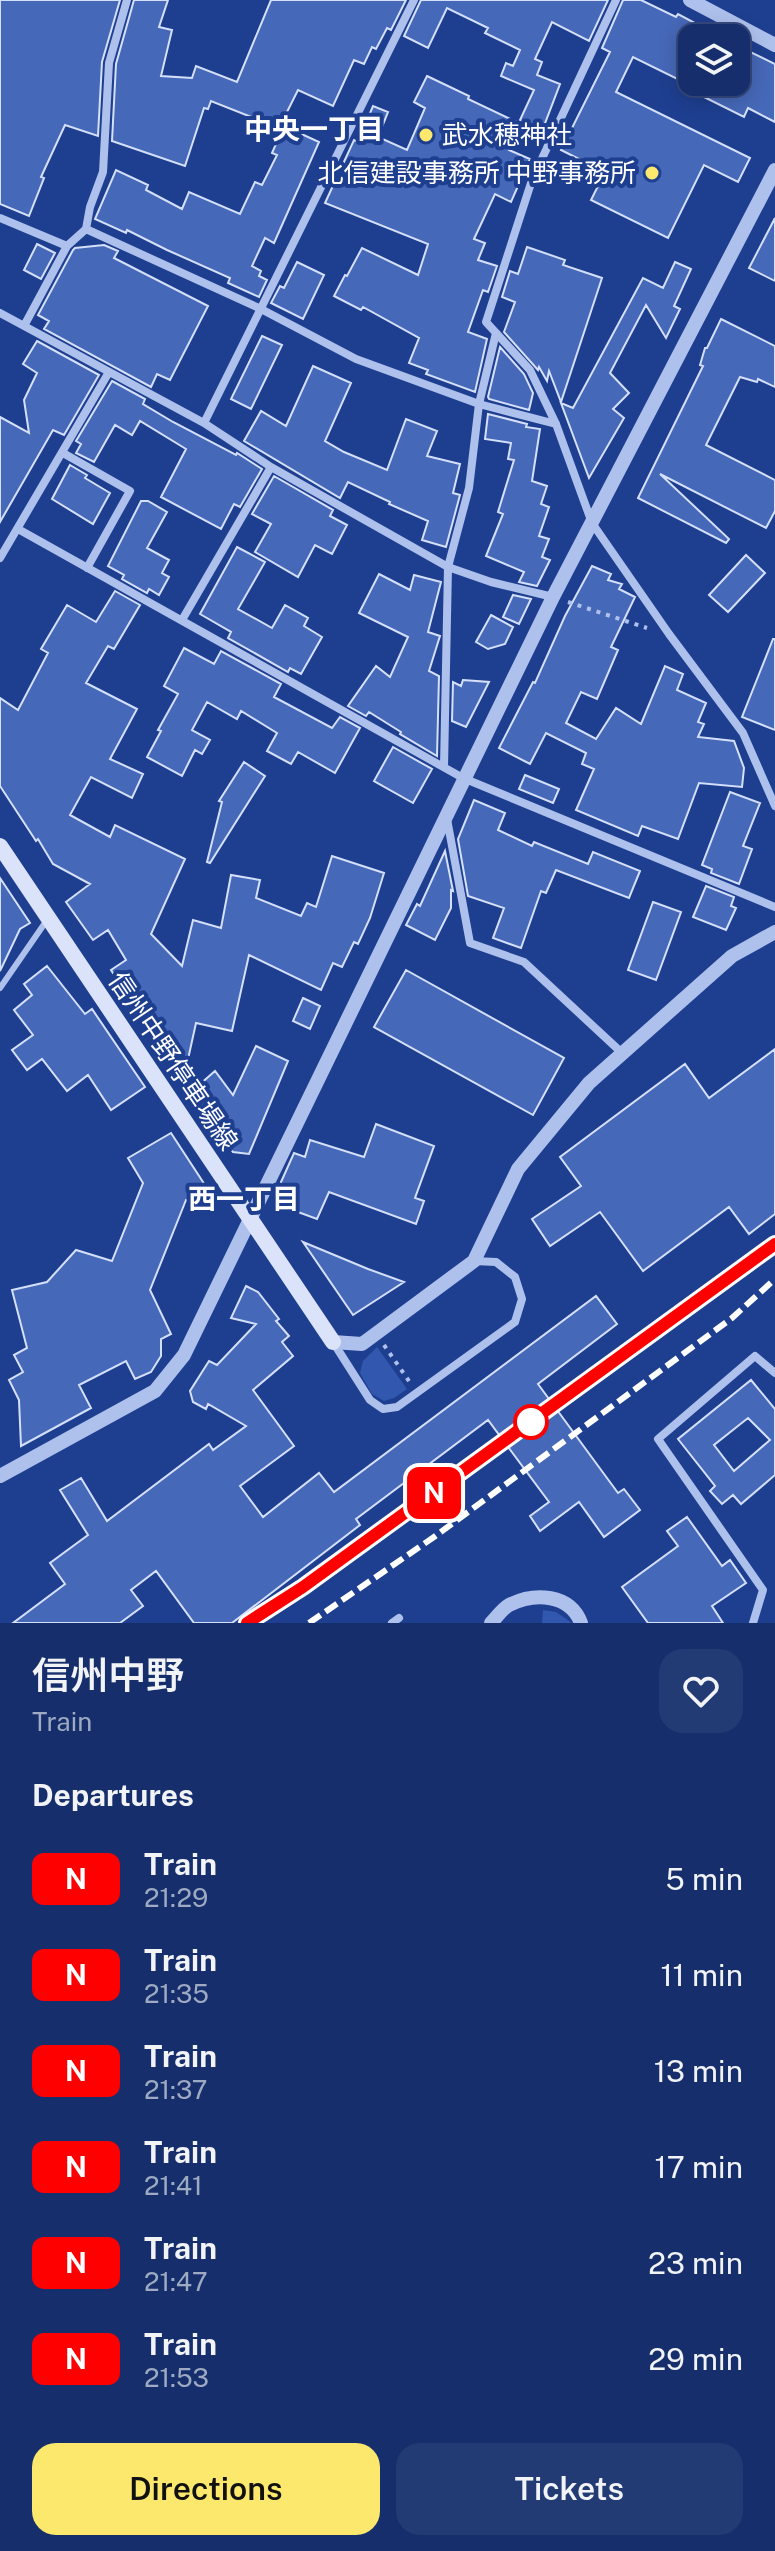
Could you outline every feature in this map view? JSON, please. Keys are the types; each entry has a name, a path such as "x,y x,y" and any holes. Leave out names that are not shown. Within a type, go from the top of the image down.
{"main road":[{"name":"信州中野停車場線","path":"0,846 333,1342"}],"street":[{"path":"24,326 67,246 86,229 90,207 103,172 109,63 127,0"},
{"path":"204,423 414,0"},
{"path":"616,0 532,180 486,322 530,370 556,424 592,523 743,733 775,806"},
{"path":"690,0 775,45"},
{"path":"0,1476 155,1391 184,1355 553,597 775,170"},
{"path":"0,218 67,246"},
{"path":"86,229 261,309 356,359 479,404 556,424"},
{"path":"0,313 204,423 271,467 448,567 491,582 553,597"},
{"path":"444,767 448,567 469,488 479,404 496,333"},
{"path":"0,558 109,372"},
{"path":"63,453 130,491 87,568"},
{"path":"182,620 271,467"},
{"path":"18,529 463,778 775,907"},
{"path":"446,814 470,943 524,962 621,1052"},
{"path":"333,1342 362,1344 474,1261 518,1169 589,1083 732,956 775,932"},
{"path":"333,1342 370,1400 383,1409 397,1407 515,1322 522,1299 515,1277 496,1262 474,1261"},
{"path":"753,1623 763,1590 658,1439 755,1356 775,1373"},
{"path":"491,1623 506,1606 527,1598 554,1597 576,1611 581,1623"}],"lane":[{"path":"0,988 47,920"}],"path":[{"path":"553,597 669,634"},
{"path":"376,1333 417,1392"}],"shaded area":[{"path":"377,1347 407,1389 384,1401 372,1394 360,1373 363,1361"},
{"path":"543,1610 556,1612 572,1623 542,1623"}],"building":[{"path":"0,0 120,0 102,62 98,136 65,125 41,177 44,178 29,216 0,204"},
{"path":"134,0 168,0 159,27 172,30 161,76 192,78 196,66 237,82 271,0 406,0 391,30 387,28 376,49 372,47 364,64 354,60 333,106 298,90 279,128 211,101 208,109 204,108 185,166 112,141 116,64"},
{"path":"421,0 608,0 589,41 552,22 535,59 542,62 537,75 560,84 542,131 520,120 534,90 501,76 506,63 513,66 520,50 485,33 488,28 447,8 428,48 404,36"},
{"path":"623,0 641,0 697,24 678,24 678,79 633,57 616,92 750,158 738,182 704,165 668,238 591,200 605,172 561,150 610,52 602,48"},
{"path":"750,52 775,64 775,122 748,108 744,117 704,97 750,96"},
{"path":"427,76 521,124 509,150 530,159 511,202 495,194 474,239 485,243 478,260 497,266 488,292 483,290 468,332 487,339 475,392 426,374 428,370 409,363 419,338 363,307 361,310 334,296 362,248 418,275 428,244 325,203 354,140 358,142 373,106 388,112 378,137 407,150 425,108 414,102"},
{"path":"284,126 319,142 274,243 265,238 252,266 261,271 259,276 267,280 259,297 228,283 230,278 127,230 126,233 95,219 116,170 148,185 146,190 182,209 189,192 240,214 255,182 262,185 277,155 272,153"},
{"path":"775,218 775,281 749,268"},
{"path":"37,244 55,253 41,279 24,270"},
{"path":"104,245 118,251 114,258 208,306 170,380 157,374 151,387 44,329 49,321 38,315 73,250"},
{"path":"527,247 565,260 563,265 602,278 561,402 549,371 547,381 539,367 538,370 504,332 515,302 502,297 510,271 518,274"},
{"path":"297,262 324,275 303,319 271,303 280,286 284,288"},
{"path":"675,262 691,269 674,306 680,309 666,338 646,305 610,373 629,393 613,409 624,418 589,478 561,403 573,408 643,278 663,288"},
{"path":"721,319 775,346 775,387 758,379 757,382 740,377 706,445 775,480 775,511 766,528 660,474 729,539 726,543 638,498 703,366 700,365 705,348"},
{"path":"262,336 282,345 251,409 231,399"},
{"path":"37,341 99,375 64,435 53,430 0,522 0,417 29,433 24,400 37,373 23,364"},
{"path":"500,347 524,374 533,393 529,410 488,397"},
{"path":"313,366 351,383 325,441 344,452 387,470 406,419 437,431 427,456 460,464 453,493 460,495 446,547 422,540 428,521 348,482 340,498 244,441 261,411 286,426"},
{"path":"112,381 145,399 143,404 173,422 237,453 262,469 240,507 234,504 221,529 161,497 186,449 140,421 132,435 115,425 94,462 76,453 81,444 76,441"},
{"path":"488,414 540,429 532,481 547,486 541,504 549,507 539,536 549,539 542,557 550,560 537,586 519,582 524,572 486,556 503,514 498,512 514,460 508,459 511,443 485,439"},
{"path":"70,465 110,493 93,524 52,499"},
{"path":"274,476 333,510 330,516 347,525 332,554 315,545 298,577 255,552 271,524 252,514"},
{"path":"141,501 148,501 167,512 147,548 169,560 162,573 169,577 159,595 149,589 147,593 122,579 124,575 108,566"},
{"path":"237,547 265,562 238,609 272,628 285,605 308,618 304,626 322,637 301,674 290,668 288,672 228,638 231,632 200,614"},
{"path":"746,555 765,573 728,612 709,595"},
{"path":"592,566 611,574 608,580 622,584 619,589 635,597 611,647 618,650 597,699 581,692 566,723 596,739 616,708 641,724 665,666 683,674 677,690 706,703 698,722 704,724 698,737 734,741 744,768 742,787 699,783 678,839 642,826 638,836 576,810 594,769 582,764 586,753 546,733 530,764 499,748 535,683"},
{"path":"379,574 410,590 414,575 441,582 428,632 440,636 429,671 439,676 437,756 369,712 366,716 348,706 376,666 390,677 408,637 359,613"},
{"path":"115,591 140,605 114,649 108,646 86,683 137,709 110,759 143,774 132,798 91,777 70,815 110,837 115,825 185,859 151,934 182,966 193,920 221,928 231,875 260,880 256,898 301,916 307,903 316,907 332,856 384,873 358,944 354,942 342,967 333,963 321,990 249,955 232,1031 196,1023 183,1082 111,970 126,960 108,930 93,940 66,902 90,884 53,864 0,786 0,698 18,710 48,653 41,649 67,605 96,622"},
{"path":"513,595 531,599 519,624 503,617"},
{"path":"491,615 513,627 505,644 488,649 476,642"},
{"path":"775,639 775,730 742,717"},
{"path":"184,648 214,664 221,651 281,684 274,697 332,728 340,717 360,728 335,773 298,752 291,764 267,751 277,733 241,711 237,719 207,702 192,730 210,740 202,754 195,750 182,776 147,757 178,694 164,686"},
{"path":"463,680 489,682 466,727 452,721 453,682 461,686"},
{"path":"393,747 432,769 413,803 374,781"},
{"path":"244,762 265,776 210,863 207,862 222,802 219,801"},
{"path":"525,775 559,789 553,803 519,789"},
{"path":"730,792 760,803 743,846 752,849 739,884 711,873 712,869 702,865"},
{"path":"474,800 505,813 498,830 532,846 534,842 588,864 593,852 640,871 629,898 556,870 546,893 541,891 521,948 493,938 504,908 468,896 458,839"},
{"path":"445,851 453,891 451,908 435,940 406,925 417,904 420,906"},
{"path":"0,878 30,923 20,929 0,971"},
{"path":"706,886 734,897 731,906 736,908 726,930 693,917"},
{"path":"653,902 681,912 656,980 628,970"},
{"path":"47,966 85,1014 92,1009 145,1087 111,1110 88,1075 67,1091 42,1059 27,1070 12,1050 33,1035 14,1010 32,995 24,984"},
{"path":"406,970 564,1058 533,1115 374,1027"},
{"path":"303,998 320,1006 310,1029 293,1021"},
{"path":"256,1046 288,1061 249,1154 233,1152 208,1116 206,1120 190,1093 215,1071 233,1095"},
{"path":"775,1049 775,1214 749,1234 729,1207 643,1271 600,1212 550,1246 532,1219 581,1186 560,1157 685,1064 709,1098"},
{"path":"376,1124 434,1146 415,1198 424,1201 416,1224 329,1192 317,1219 279,1205 281,1182 294,1153 305,1157 310,1140 364,1157"},
{"path":"171,1133 203,1182 212,1203 203,1208 186,1200 150,1290 171,1334 161,1339 161,1356 151,1372 135,1379 126,1361 79,1385 91,1408 21,1446 19,1400 9,1380 23,1372 14,1355 27,1348 12,1290 47,1282 76,1250 112,1261 143,1183 128,1158"},
{"path":"303,1242 368,1269 404,1282 353,1315"},
{"path":"246,1286 258,1292 279,1319 276,1321 289,1336 282,1342 293,1356 253,1390 294,1446 240,1486 263,1517 319,1473 334,1492 596,1296 617,1324 538,1384 618,1493 624,1489 640,1510 604,1537 579,1502 540,1531 530,1516 549,1502 488,1420 356,1519 360,1525 232,1623 194,1623 156,1571 131,1590 143,1606 120,1623 13,1623 65,1584 50,1563 88,1535 60,1490 81,1478 107,1521 209,1444 213,1450 246,1426 208,1404 206,1409 193,1402 190,1391 209,1361 217,1365 256,1324 231,1318"},
{"path":"751,1380 775,1409 775,1475 741,1504 733,1495 722,1504 710,1491 715,1486 678,1439","holes":["748,1418 770,1440 734,1471 714,1445"]},
{"path":"687,1517 722,1566 730,1560 746,1583 712,1606 723,1623 648,1623 622,1587 678,1546 667,1531"}],"railway":[{"path":"247,1623 303,1587 775,1244"},
{"path":"309,1623 434,1537 732,1318 775,1279"}],"train":[{"name":"N","path":"247,1623 303,1587 775,1244"}],"place":[{"name":"武水穂神社","path":"426,135"},
{"name":"北信建設事務所 中野事務所","path":"652,173"}],"district":[{"name":"中央一丁目","path":"314,129"},
{"name":"西一丁目","path":"244,1199"}]}
